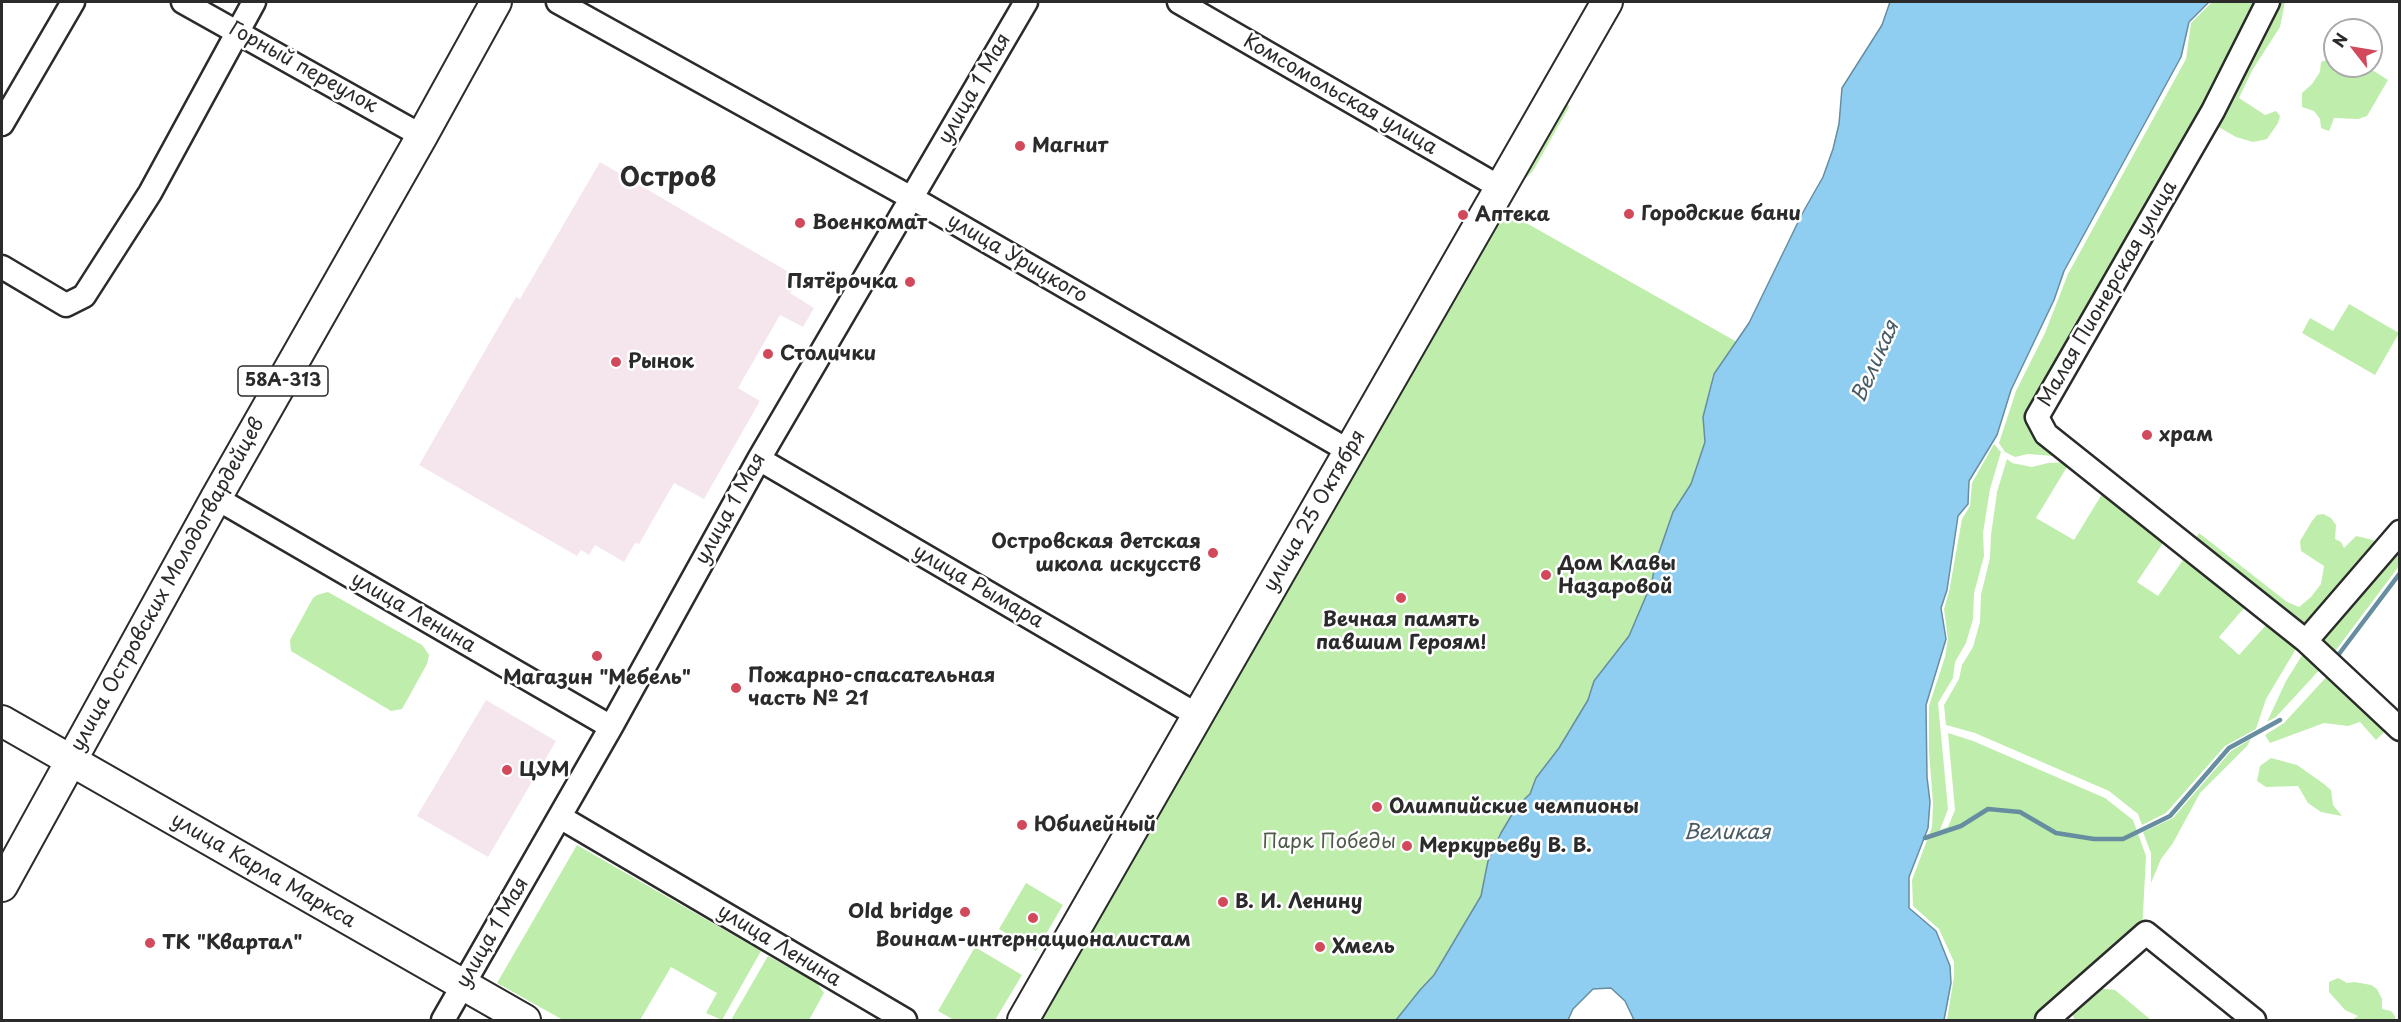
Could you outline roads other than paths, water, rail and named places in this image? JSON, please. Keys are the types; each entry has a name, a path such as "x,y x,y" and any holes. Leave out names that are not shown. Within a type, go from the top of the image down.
{"main road":[{"name":"улица Островских Молодогвардейцев","path":"2,886 216,498 496,2"},
{"name":"улица 25 Октября","path":"1023,1020 1607,2"},
{"name":"улица Карла Маркса","path":"2,721 525,1020"}],"street":[{"path":"2,124 73,2"},
{"name":"Горный переулок","path":"183,2 422,136"},
{"path":"2,267 66,305 84,297 150,193 254,2"},
{"name":"улица Урицкого","path":"558,2 911,198 1349,451"},
{"name":"улица 1 Мая","path":"443,1020 611,727 759,459 1026,2"},
{"name":"Комсомольская улица","path":"1179,2 1501,188"},
{"name":"Малая Пионерская улица","path":"2268,2 2213,111 2037,417 2046,434 2306,641 2400,729"},
{"name":"улица Рымара","path":"759,459 1197,715"},
{"name":"улица Ленина","path":"216,498 611,727"},
{"path":"2306,641 2400,532"},
{"name":"улица Ленина","path":"560,817 905,1020"},
{"path":"2047,1020 2146,933 2254,1020"}],"water":[{"name":"Великая","path":"1890,2 2209,2 2189,22 2181,57 2064,271 2054,300 2011,390 1997,435 1969,481 1968,504 1958,516 1947,590 1941,608 1946,639 1926,705 1927,777 1930,802 1928,828 1909,877 1909,908 1936,931 1950,966 1951,983 1944,1020 1634,1020 1625,1001 1611,988 1593,989 1573,1009 1568,1020 1396,1020 1434,975 1481,896 1488,861 1501,833 1517,806 1530,794 1536,778 1559,748 1588,700 1594,681 1629,636 1652,582 1655,564 1673,512 1691,484 1705,442 1703,417 1714,374 1749,323 1802,214 1823,177 1839,124 1842,88 1882,25"}],"waterway":[{"path":"2339,654 2400,573"},
{"path":"1925,838 1961,826 1988,809 2020,812 2056,833 2094,839 2123,839 2170,816 2229,748 2280,720"}],"place":[{"name":"Магнит","path":"1020,146"},
{"name":"Городские бани","path":"1629,214"},
{"name":"Аптека","path":"1463,215"},
{"name":"Военкомат","path":"800,223"},
{"name":"Пятёрочка","path":"910,282"},
{"name":"Столички","path":"768,354"},
{"name":"Рынок","path":"616,362"},
{"name":"храм","path":"2147,435"},
{"name":"Островская детская школа искусств","path":"1213,553"},
{"name":"Дом Клавы Назаровой","path":"1546,575"},
{"name":"Вечная память павшим Героям!","path":"1401,598"},
{"name":"Магазин \"Мебель\"","path":"597,656"},
{"name":"Пожарно-спасательная часть № 21","path":"736,688"},
{"name":"ЦУМ","path":"507,770"},
{"name":"Олимпийские чемпионы","path":"1377,807"},
{"name":"Юбилейный","path":"1022,825"},
{"name":"Меркурьеву В. В.","path":"1407,846"},
{"name":"В. И. Ленину","path":"1223,902"},
{"name":"Old bridge","path":"965,912"},
{"name":"Воинам-интернационалистам","path":"1033,918"},
{"name":"ТК \"Квартал\"","path":"150,943"},
{"name":"Хмель","path":"1320,947"}],"district":[{"name":"Остров","path":"668,179"}],"park label":[{"name":"Парк Победы","path":"1329,842"}]}
